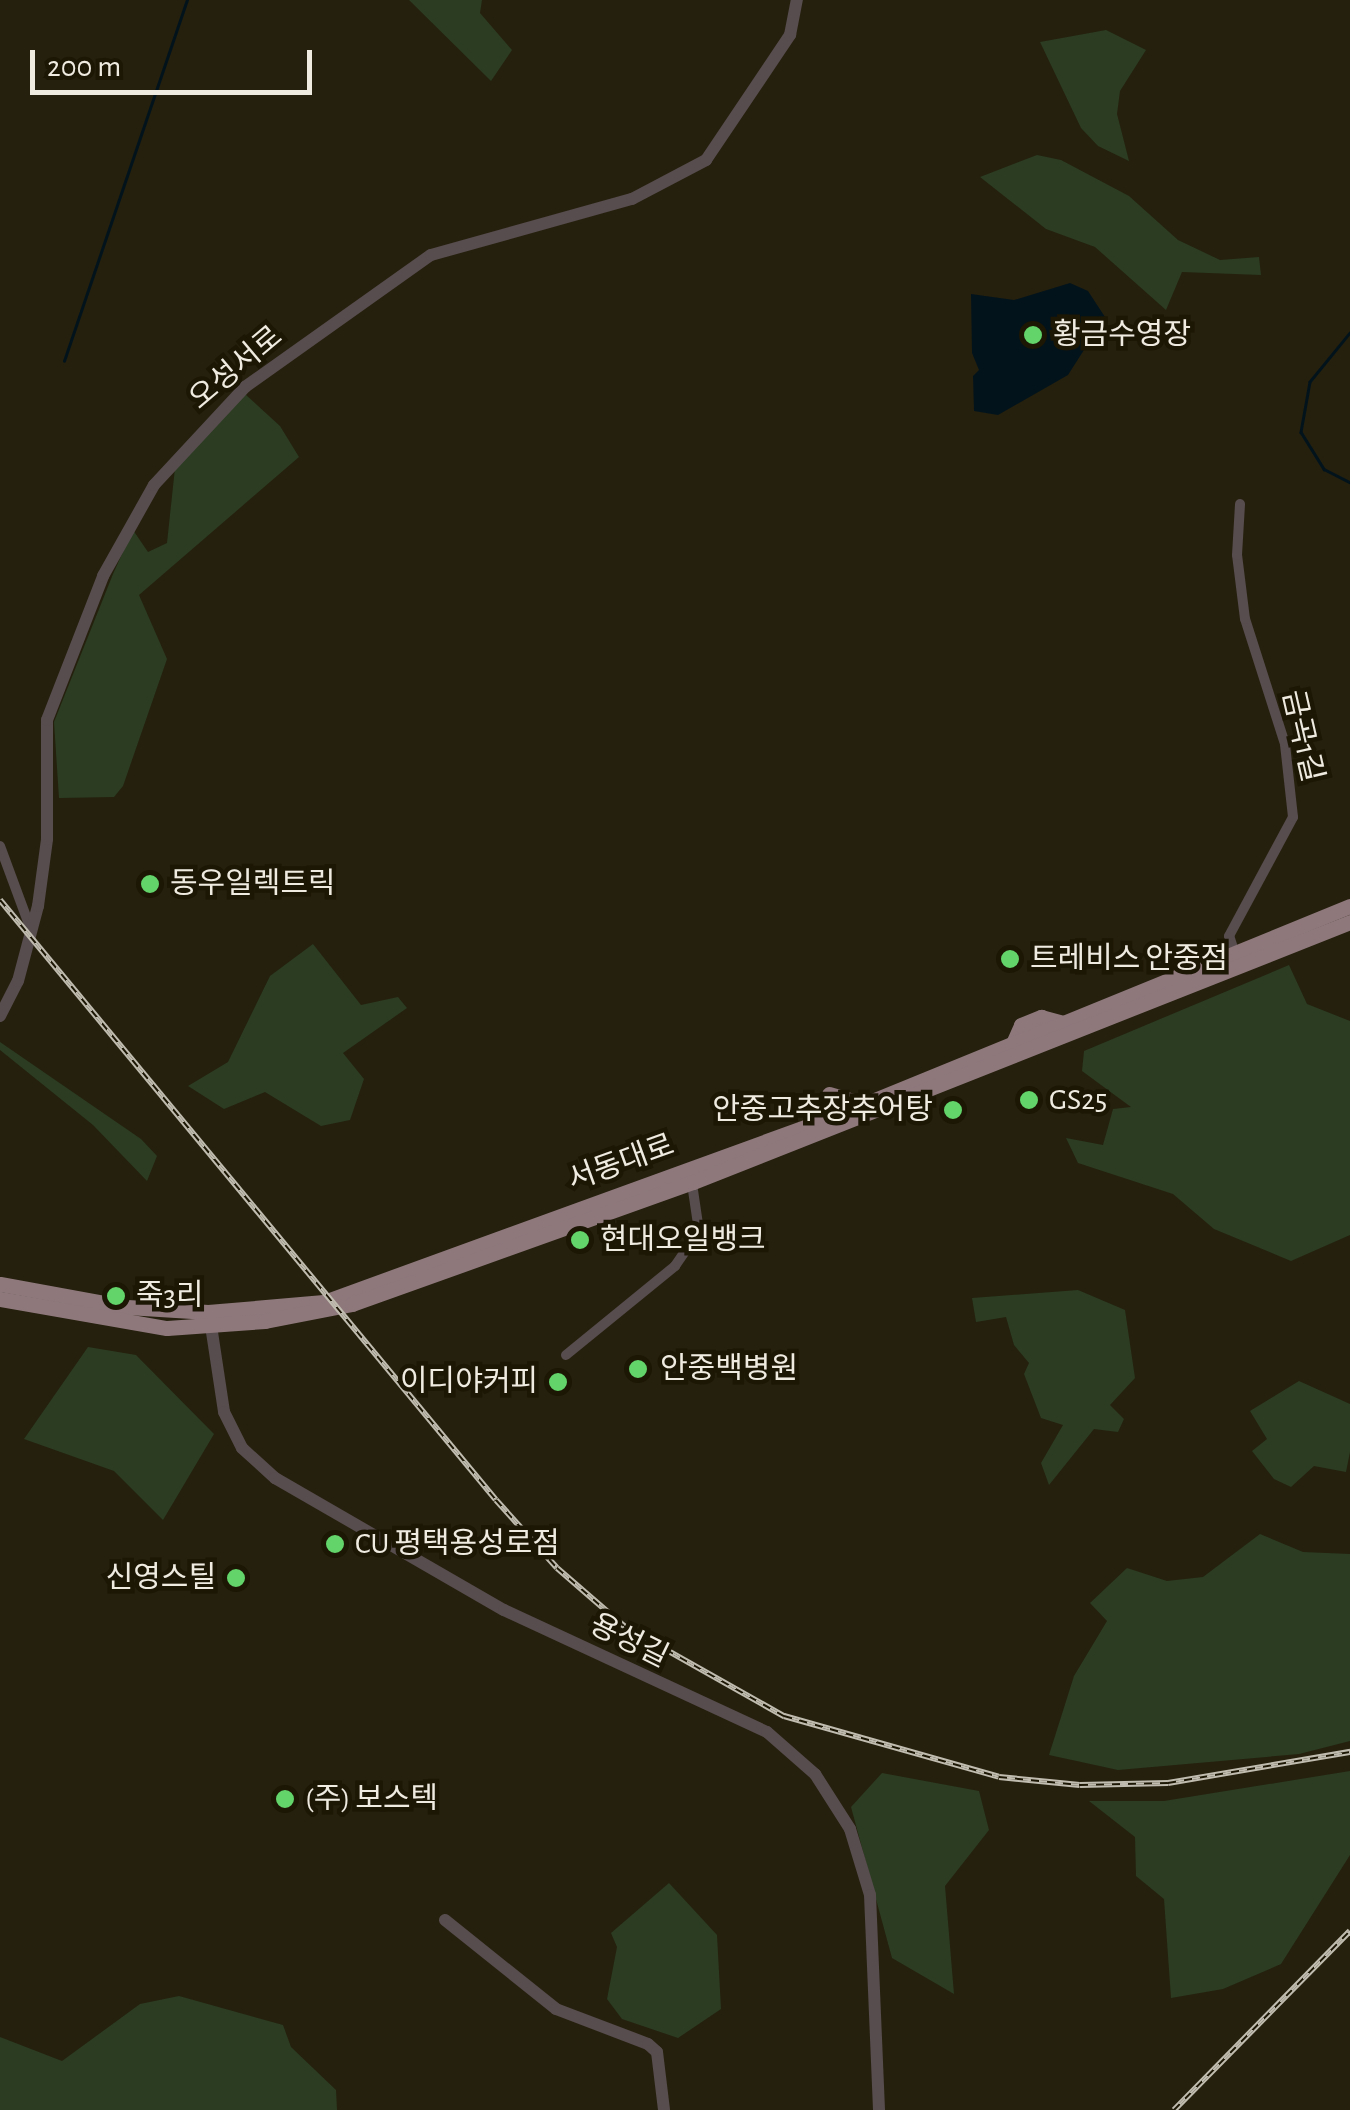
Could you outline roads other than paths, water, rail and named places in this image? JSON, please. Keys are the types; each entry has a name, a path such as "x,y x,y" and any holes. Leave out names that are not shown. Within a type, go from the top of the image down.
{"main road":[{"name":"서동대로","path":"0,1299 94,1318 210,1320 352,1304 1237,959 1350,906"},
{"name":"서동대로","path":"690,1174 1014,1041 1350,922"},
{"path":"829,1094 864,1104"},
{"name":"서동대로","path":"0,1284 210,1320"}],"street":[{"name":"오성서로","path":"0,1016 31,930 48,839 47,720 123,534 173,462 245,387 431,255 632,199 706,160 790,35 797,0"},
{"name":"금곡1길","path":"1237,959 1229,936 1293,817 1282,731 1245,619 1236,555 1240,504"},
{"path":"0,846 31,930"},
{"path":"566,1355 675,1266 699,1231 690,1174"},
{"name":"용성길","path":"210,1320 224,1412 242,1448 276,1478 504,1610 767,1732 816,1774 850,1828 870,1895 879,2110"},
{"path":"445,1920 556,2009 648,2044 657,2052 664,2110"}],"water":[{"name":"황금수영장","path":"1070,283 1088,291 1105,317 1068,375 998,415 974,411 973,376 979,370 972,353 971,294 1014,300"}],"waterway":[{"path":"64,361 187,0"},
{"path":"1350,333 1310,382 1301,432 1324,469 1350,482"}],"railway":[{"path":"0,900 496,1500 557,1568 624,1626 784,1716 999,1777 1080,1785 1168,1783 1350,1752"},
{"path":"1174,2110 1350,1931"}],"place":[{"name":"황금수영장","path":"1033,335"},
{"name":"동우일렉트릭","path":"150,884"},
{"name":"트레비스 안중점","path":"1010,959"},
{"name":"GS25","path":"1029,1100"},
{"name":"안중고추장추어탕","path":"953,1110"},
{"name":"현대오일뱅크","path":"580,1240"},
{"name":"죽3리","path":"116,1296"},
{"name":"안중백병원","path":"638,1369"},
{"name":"이디야커피","path":"558,1382"},
{"name":"CU 평택용성로점","path":"335,1544"},
{"name":"신영스틸","path":"236,1578"},
{"name":"(주) 보스텍","path":"285,1799"}]}
